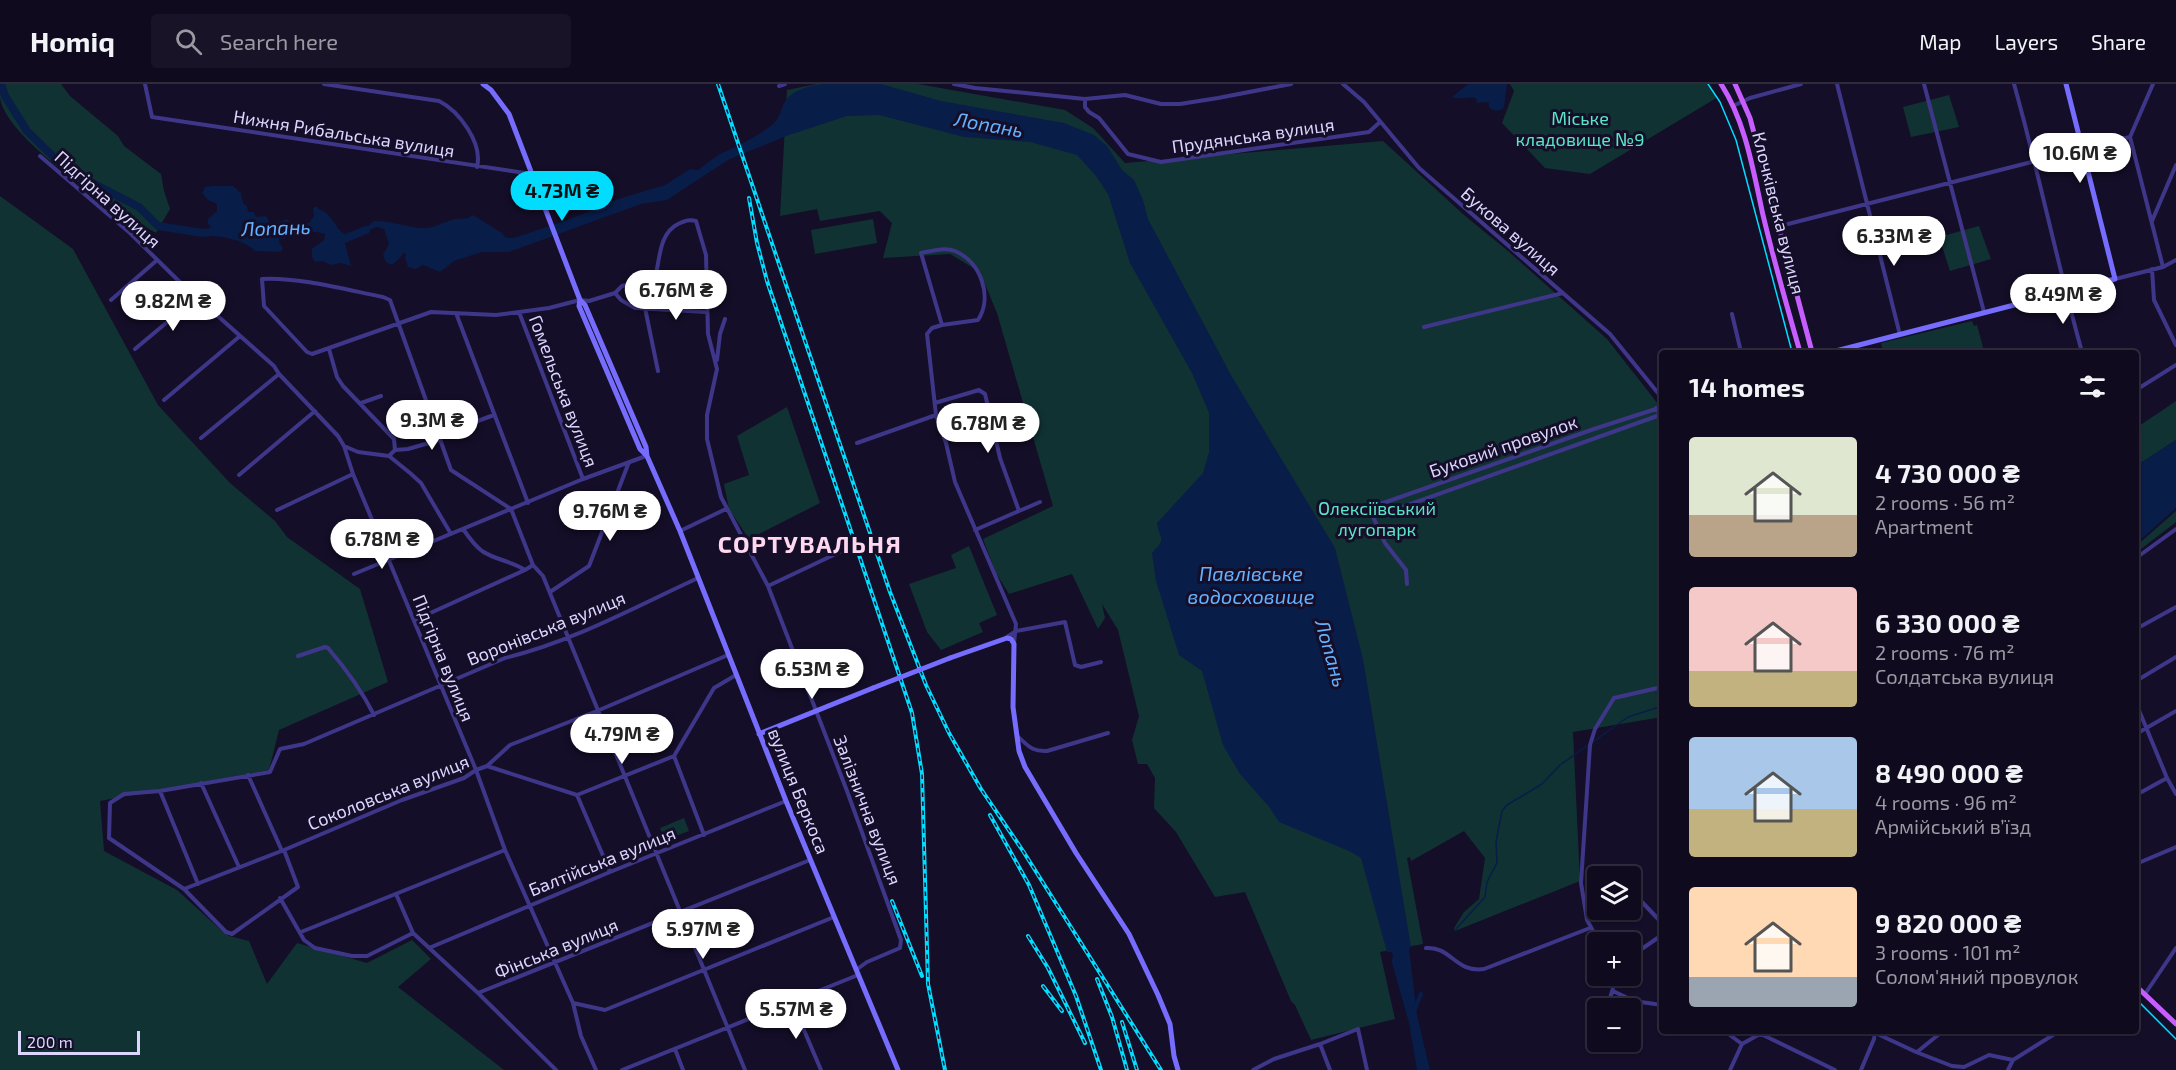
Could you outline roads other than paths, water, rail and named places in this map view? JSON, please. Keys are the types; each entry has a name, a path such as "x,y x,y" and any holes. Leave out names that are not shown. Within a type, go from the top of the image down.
{"main road":[{"name":"Клочківська вулиця","path":"1721,84 1745,136 1767,230 1799,350"},
{"name":"Клочківська вулиця","path":"1735,84 1743,101 1767,179 1811,350"},
{"path":"2139,989 2176,1024"}],"street":[{"name":"Нижня Рибальська вулиця","path":"145,84 152,117 532,174"},
{"path":"324,84 439,101 446,104 462,121 479,153 477,167"},
{"name":"вулиця Беркоса","path":"483,84 491,90 509,114 580,300 579,306 640,449 647,456 680,531 786,801 898,1070"},
{"path":"779,86 785,84"},
{"path":"954,84 1085,99 1125,95 1151,102 1180,104 1291,84"},
{"name":"Букова вулиця","path":"1343,84 1364,102 1419,168 1610,334 1659,394"},
{"path":"1733,106 1781,87 1801,84"},
{"path":"1837,84 1900,335"},
{"path":"1924,84 1984,312"},
{"path":"2014,84 2036,160 2042,199 2081,350"},
{"path":"2066,84 2115,279"},
{"path":"2153,84 2130,137 2163,267"},
{"name":"Прудянська вулиця","path":"1085,99 1085,107 1099,117 1128,154 1161,162 1368,132 1380,122"},
{"path":"1788,224 2130,137"},
{"name":"Підгірна вулиця","path":"40,156 110,215 196,298 274,366 338,436 476,770 505,850 573,1003 581,1036 596,1070"},
{"path":"2152,222 2176,165"},
{"name":"Залізнична вулиця","path":"615,293 622,286 648,279 656,274 665,235 670,228 693,219 699,225 706,255 708,334 717,363 717,377 707,415 707,439 714,473 726,509 768,586 848,791 901,940 900,948 867,962 857,973"},
{"path":"942,325 921,253 947,249 965,256 978,273 986,291 986,302 978,320 932,327 927,334 936,415 946,443 955,482 1005,599 1016,631 1013,706 1019,751 1025,767 1076,854 1129,934 1144,964 1170,1024 1178,1070"},
{"path":"1840,350 2163,267 2176,260"},
{"path":"111,300 156,261"},
{"path":"2152,269 2154,300 2176,345"},
{"path":"706,312 635,308 621,300 615,293 589,302 580,300 549,308 496,315 431,312 399,322 312,354 307,352 264,306 262,279 330,286 390,300 399,322 438,438 451,470 511,509 533,565 543,576 745,1070"},
{"path":"1425,327 1563,293"},
{"path":"135,349 196,298"},
{"path":"646,309 658,371"},
{"name":"Гомельська вулиця","path":"519,312 583,480"},
{"path":"456,313 528,502"},
{"path":"1732,314 1741,350"},
{"path":"717,363 720,334 725,319"},
{"path":"164,400 240,336"},
{"path":"329,349 337,376 349,393 394,439 395,450"},
{"path":"2139,388 2176,365"},
{"path":"201,438 279,374"},
{"path":"935,403 979,390 985,394 1000,458 1019,511"},
{"path":"361,404 381,396"},
{"name":"Буковий провулок","path":"1656,408 1659,414"},
{"name":"Буковий провулок","path":"1659,408 1370,508 1374,518 1659,416"},
{"path":"239,475 315,411"},
{"path":"389,456 395,450 408,449 494,415"},
{"path":"857,443 936,415"},
{"path":"344,446 358,452 389,456 421,483 451,534"},
{"path":"354,574 647,456"},
{"path":"550,592 589,566 629,462"},
{"path":"277,510 353,474"},
{"path":"975,530 1040,502"},
{"path":"680,531 726,509"},
{"path":"1374,518 1385,543 1406,570 1407,584"},
{"path":"2139,556 2176,528"},
{"path":"463,529 481,550 525,570"},
{"path":"768,586 843,551"},
{"path":"415,620 533,565"},
{"name":"Воронівська вулиця","path":"248,775 270,772 280,748 304,744 505,658 567,638 699,578"},
{"path":"2139,627 2176,607"},
{"path":"759,734 950,658 1007,638 1016,631 1065,622 1075,665 1081,667 1101,662"},
{"path":"1007,638 1011,639 1014,644"},
{"path":"298,656 321,648 328,648 351,677 374,716"},
{"name":"Соколовська вулиця","path":"184,889 402,800 464,778 487,766 510,745 728,655"},
{"path":"2139,679 2176,657"},
{"path":"487,766 577,795 674,756 714,688 736,675"},
{"path":"1593,932 1587,920 1581,884 1589,748 1603,714 1614,698 1659,688"},
{"path":"2139,710 2167,778 2176,791"},
{"path":"2139,732 2176,711"},
{"path":"1017,736 1031,749 1038,752 1108,733"},
{"path":"674,756 704,835"},
{"path":"248,775 298,887 232,934 226,932 184,889 109,838 110,802 124,794 160,791 201,783 248,775"},
{"path":"2139,793 2167,778"},
{"path":"201,783 239,867"},
{"path":"160,791 198,884"},
{"path":"577,795 610,872"},
{"name":"Балтійська вулиця","path":"429,948 786,801"},
{"path":"2139,863 2176,847"},
{"path":"301,932 505,850"},
{"name":"Фінська вулиця","path":"478,993 810,860"},
{"path":"396,894 413,933 556,1070"},
{"path":"280,898 304,940 315,948 352,956 367,956 413,933"},
{"path":"1641,901 1659,920"},
{"path":"573,1003 605,1010 834,917"},
{"path":"1426,948 1434,947 1465,968 1478,970 1590,928"},
{"path":"1641,949 1659,937"},
{"path":"2145,994 2176,948"},
{"path":"622,1070 728,1029 857,973"},
{"path":"1610,998 1614,986"},
{"path":"1612,991 1634,1001 1659,1005"},
{"path":"792,1002 821,1070"},
{"path":"1253,1070 1274,1059 1358,1029 1367,1070"},
{"path":"1729,1034 1743,1044"},
{"path":"1861,1070 1874,1034"},
{"path":"1878,1034 1952,1068 1964,1067 1989,1055 2013,1060"},
{"path":"1916,1052 1940,1034"},
{"path":"2008,1070 2013,1060 2055,1034"},
{"path":"1730,1070 1743,1044 1758,1035 1763,1035 1835,1070"},
{"path":"1320,1044 1329,1070"},
{"path":"675,1049 684,1070"}],"water":[{"name":"Павлівське водосховище","path":"823,84 881,84 941,101 1064,123 1094,135 1107,146 1122,170 1134,180 1148,219 1231,375 1335,548 1363,659 1411,947 1409,948 1417,1015 1430,1070 1417,1070 1409,1023 1391,959 1393,958 1392,952 1387,952 1361,858 1279,822 1270,808 1240,774 1223,745 1202,671 1179,655 1156,581 1152,553 1161,541 1157,523 1203,473 1209,452 1209,413 1193,375 1130,263 1108,194 1096,176 1077,155 1030,142 964,137 879,115 847,116 789,135 728,160 667,200 641,204 509,252 482,252 454,261 440,272 423,265 416,269 408,267 406,254 403,253 392,265 386,262 383,255 389,244 384,229 377,227 358,234 374,221 424,228 473,215 502,233 506,238 514,238 573,218 618,199 665,185 690,169 698,170 717,156 754,137 773,124 778,119 786,100 793,93"},
{"path":"1468,84 1507,84 1504,107 1499,111 1494,111 1489,107 1489,103 1477,103 1476,98 1452,97"},
{"path":"233,186 241,193 248,212 253,212 257,217 266,216 270,223 287,219 290,222 309,223 314,216 313,208 316,206 327,214 340,232 351,266 341,263 332,265 322,261 315,262 312,249 324,240 325,234 317,232 295,233 289,228 279,228 285,239 279,238 283,248 281,252 255,251 233,239 207,236 203,233 211,229 208,219 217,211 217,204 208,200 202,193 205,187"},
{"path":"2176,440 2176,508 2139,541 2139,464"}],"waterway":[{"name":"Лопань","path":"1,84 5,96 27,131 67,170 139,207 158,226 203,233 211,232"},
{"name":"Лопань","path":"337,233 344,239 366,230"},
{"path":"646,302 646,307"},
{"path":"1594,741 1628,717 1659,707"},
{"path":"1456,929 1485,897 1487,882 1497,863 1496,842 1502,811 1507,805 1542,784 1560,765 1587,746"},
{"path":"1414,1011 1421,994"}],"tram line":[{"path":"1708,84 1720,102 1736,140 1791,350"},
{"path":"2139,1002 2176,1039"}],"railway":[{"path":"718,84 890,592 926,685 949,733 981,789 1023,851 1161,1070"},
{"path":"749,198 767,281 912,713 922,774 928,984 945,1070"},
{"path":"990,815 1029,885 1076,996 1101,1070"},
{"path":"892,901 922,976"},
{"path":"1028,936 1048,968 1085,1043"},
{"path":"1097,979 1112,1017 1127,1070"},
{"path":"1043,986 1062,1011"},
{"path":"1122,1022 1137,1070"}],"district":[{"name":"СОРТУВАЛЬНЯ","path":"810,543"}],"park label":[{"name":"Міське кладовище №9","path":"1580,128"},
{"name":"Олексіївський лугопарк","path":"1377,518"}]}
